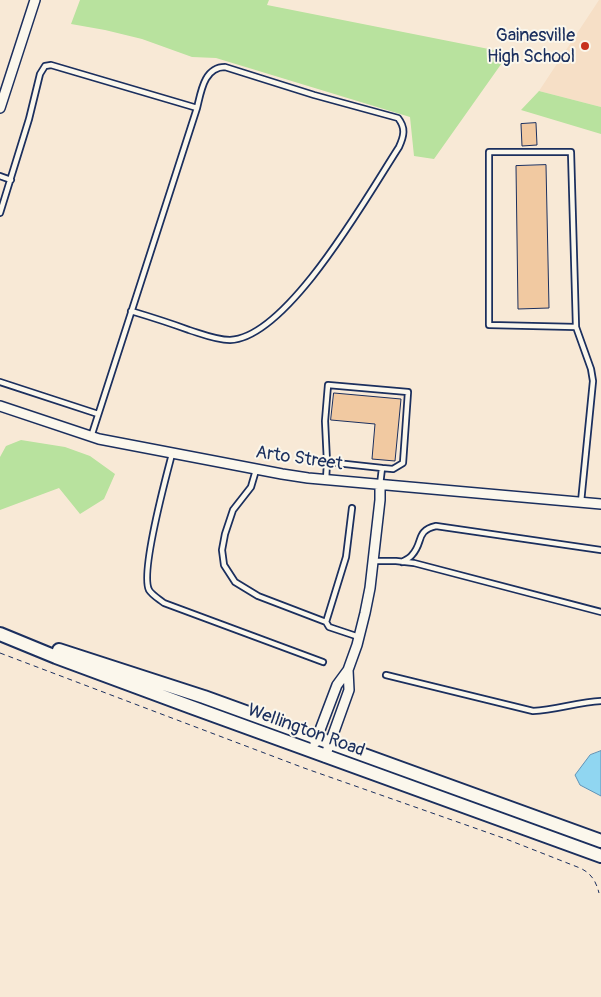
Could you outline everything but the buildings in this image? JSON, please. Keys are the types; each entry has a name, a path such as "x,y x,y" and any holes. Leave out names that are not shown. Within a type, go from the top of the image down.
{"main road":[{"name":"Wellington Road","path":"0,633 171,686 601,841"},
{"name":"Wellington Road","path":"0,633 56,658 601,856"}],"street":[{"path":"0,108 35,0"},
{"name":"Arto Street","path":"0,406 92,437 256,470 326,480 601,504"},
{"path":"311,752 337,685 348,670 359,636 370,588 380,485"},
{"path":"325,757 349,690 348,670"}],"lane":[{"path":"0,213 29,119 40,74 45,66 51,65 197,108"},
{"path":"92,437 131,310 197,108 208,76 214,69 225,67 314,95 398,118 402,124 403,137 331,253 297,296 259,329 238,339 218,340 131,310"},
{"path":"576,326 489,325 490,152 571,152 576,326 591,369 594,389 581,502"},
{"path":"0,176 10,180"},
{"path":"0,382 98,414"},
{"path":"326,480 325,420 328,385 408,392 403,464 393,469 327,462"},
{"path":"172,454 157,512 147,576 149,590 164,603 323,662"},
{"path":"380,485 382,468"},
{"path":"256,470 251,487 233,510 222,550 224,565 235,582 258,596 326,622 329,627 359,636"},
{"path":"326,622 346,557 352,508"},
{"path":"402,562 412,556 422,533 428,528 436,526 601,550"},
{"path":"373,561 402,562 601,612"},
{"path":"386,675 533,711 554,710 582,702 601,700"}],"path":[{"path":"0,653 304,768 506,839 580,868 590,874 599,893"}],"shaded area":[{"name":"Gainesville High School","path":"599,0 601,0 601,107 539,91"}],"green space":[{"path":"80,0 269,0 267,5 509,53 434,159 414,156 410,117 216,58 192,57 142,39 71,24"},
{"path":"539,91 601,107 601,134 521,110"},
{"path":"21,440 65,447 90,456 115,474 104,499 80,514 59,488 0,510 0,457 6,446"}],"water":[{"path":"601,751 601,796 580,785 575,775 590,755"}],"place":[{"name":"Gainesville High School","path":"585,46"}]}
